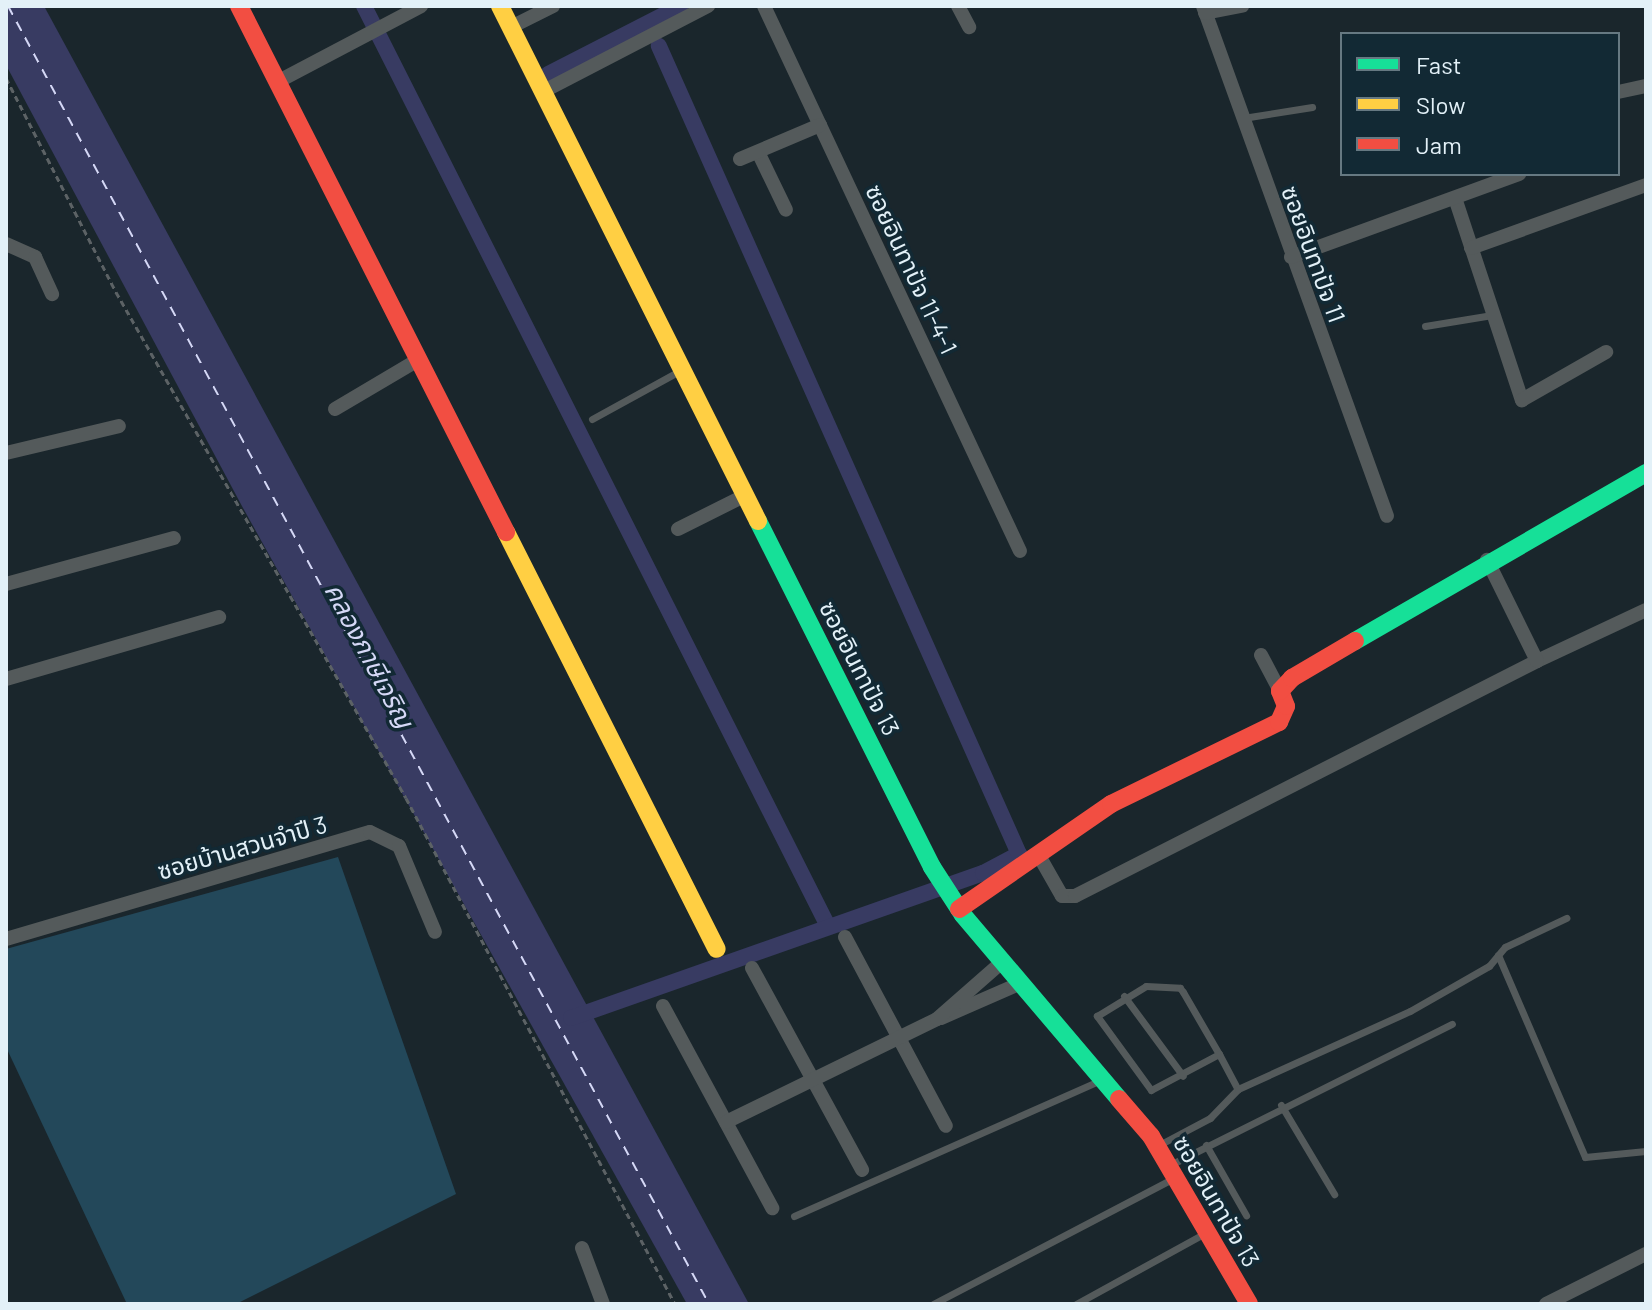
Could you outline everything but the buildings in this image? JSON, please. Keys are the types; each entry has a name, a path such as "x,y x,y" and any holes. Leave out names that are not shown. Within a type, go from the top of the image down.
{"street":[{"path":"239,6 717,949"},
{"path":"277,82 421,6"},
{"name":"ซอยอินทาปัจ 13","path":"500,6 950,896 1157,1146 1174,1170 1249,1304"},
{"path":"511,27 553,6"},
{"path":"544,91 708,6"},
{"name":"ซอยอินทาปัจ 11-4-1","path":"764,6 1020,551"},
{"path":"958,6 969,27"},
{"path":"1204,10 1242,6"},
{"name":"ซอยอินทาปัจ 11","path":"1204,10 1240,119 1387,516"},
{"path":"1620,92 1646,86"},
{"path":"740,159 820,125"},
{"path":"758,152 786,210"},
{"path":"1291,257 1456,201 1514,176"},
{"path":"1471,248 1646,185"},
{"path":"1456,201 1522,400 1606,352"},
{"path":"6,244 35,257 52,294"},
{"path":"335,409 418,360"},
{"path":"6,453 119,426"},
{"path":"1280,691 1487,560 1646,473"},
{"path":"678,529 746,495"},
{"path":"6,584 174,538"},
{"path":"1487,560 1537,661"},
{"path":"1038,854 1062,896 1075,896 1537,661 1646,610"},
{"path":"6,679 219,617"},
{"path":"950,896 1038,854 1111,804 1279,722 1286,706 1261,655"},
{"name":"ซอยบ้านสวนจำปี 3","path":"6,939 370,832 399,846 435,932"},
{"path":"845,937 946,1126"},
{"path":"937,1019 1003,961"},
{"path":"752,968 862,1170"},
{"path":"726,1122 937,1019 1021,983"},
{"path":"663,1006 772,1208"},
{"path":"582,1248 603,1304"},
{"path":"1546,1304 1646,1254"}],"lane":[{"path":"1240,119 1312,107"},
{"path":"1425,326 1492,315"},
{"path":"592,419 683,369"},
{"path":"1157,1146 1210,1118 1238,1089 1398,1018 1498,955 1566,918"},
{"path":"1498,955 1585,1157 1646,1151"},
{"path":"1219,1054 1162,1090 1147,1088 1097,1018 1124,996 1146,986 1180,988 1219,1054 1238,1089"},
{"path":"1124,996 1183,1076"},
{"path":"933,1304 1174,1170 1206,1145 1281,1105 1452,1024"},
{"path":"794,1216 1103,1079"},
{"path":"1281,1105 1334,1194"},
{"path":"1206,1145 1246,1215"},
{"path":"1076,1304 1208,1231"}],"path":[{"path":"6,78 116,292 406,798 675,1304"}],"shaded area":[{"path":"338,857 456,1194 236,1304 127,1304 6,1047 6,949"}],"water":[{"name":"คลองภาษีเจริญ","path":"6,6 44,6 749,1304 687,1304 243,508 6,65"}],"waterway":[{"path":"364,6 827,924"},
{"path":"548,74 681,6"},
{"path":"571,1018 983,873 1019,854 659,46"}],"ferry route":[{"path":"8,6 709,1304"}],"traffic: fast":[{"path":"1355,641 1646,473"},
{"path":"758,521 932,867 963,915 1119,1099"}],"traffic: slow":[{"path":"500,6 758,521"},
{"path":"506,532 717,949"}],"traffic: jam":[{"path":"239,6 506,532"},
{"path":"959,909 1111,804 1279,722 1286,706 1280,691 1292,678 1355,641"},
{"path":"1119,1099 1151,1136 1249,1304"}]}
